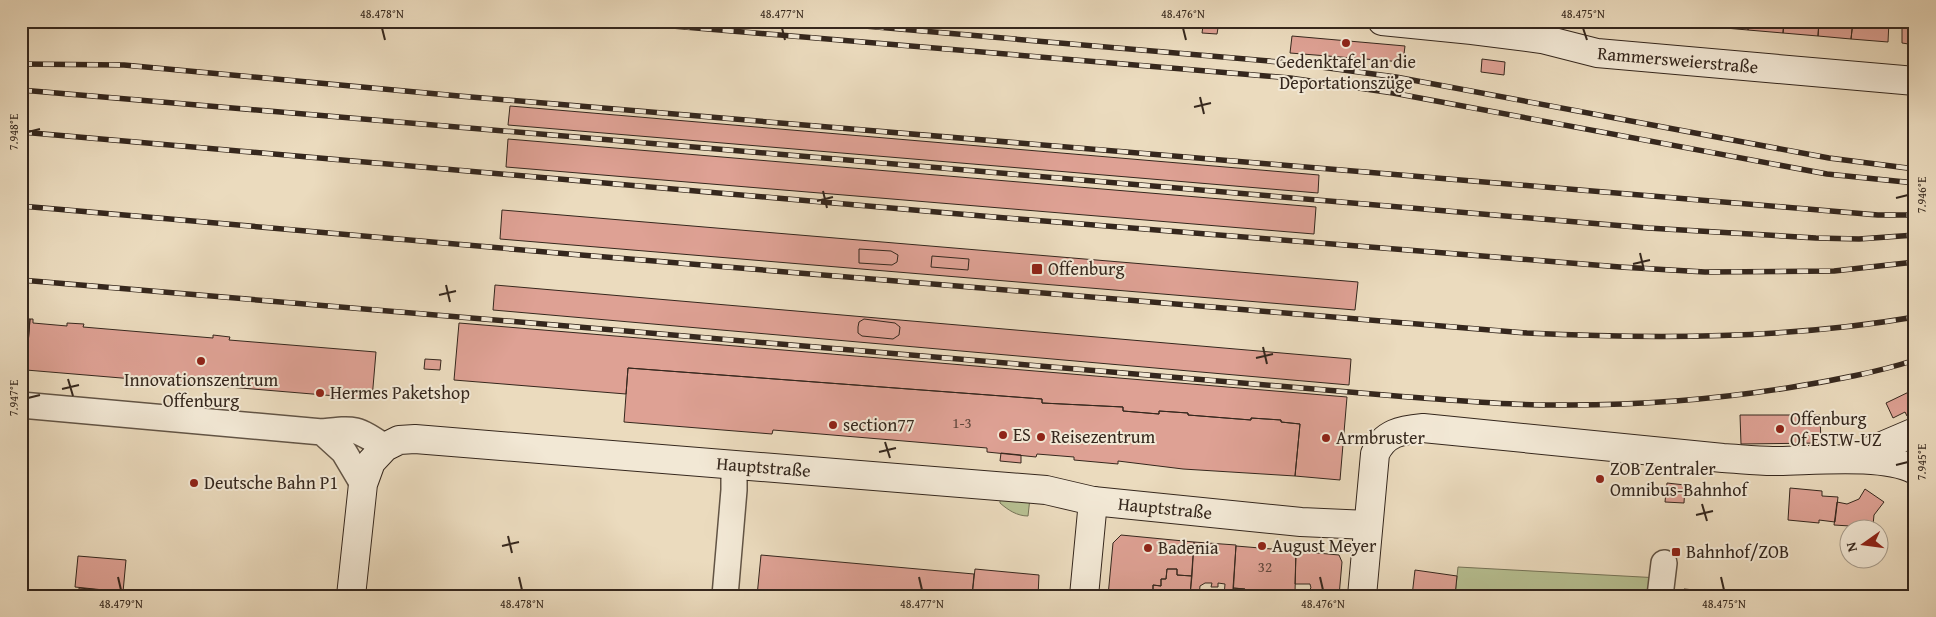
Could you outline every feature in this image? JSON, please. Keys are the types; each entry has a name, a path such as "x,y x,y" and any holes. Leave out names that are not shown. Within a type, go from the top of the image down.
{"street":[{"name":"Rammersweierstraße","path":"1382,21 1472,25 1542,39 1597,53 1915,81"},
{"path":"21,405 322,432 351,429 364,433 385,447 370,462 364,484 351,596"},
{"path":"1362,596 1375,454 1379,446 1393,433 1422,428 1723,458 1772,461 1852,459 1904,464 1915,470"},
{"path":"322,432 344,452 364,484"},
{"path":"1852,459 1915,432"},
{"name":"Hauptstraße","path":"385,447 399,440 415,439 1046,490 1092,501 1301,522 1368,525"},
{"path":"725,596 734,465"},
{"path":"1084,596 1092,501"}],"green space":[{"path":"1000,498 1030,498 1028,516 1016,514 1009,510 1000,503"},
{"path":"1458,567 1660,578 1658,596 1455,596"}],"building":[{"path":"1659,21 1691,21 1691,25 1658,23"},
{"path":"1691,21 1749,21 1748,30 1691,25"},
{"path":"1749,21 1784,21 1783,33 1748,30"},
{"path":"1784,21 1819,21 1818,36 1783,33"},
{"path":"1819,21 1853,21 1851,39 1818,36"},
{"path":"1853,21 1889,21 1888,42 1851,39"},
{"path":"1902,21 1915,21 1915,45 1902,43"},
{"path":"1203,26 1218,28 1217,34 1202,33"},
{"path":"1292,36 1405,46 1403,62 1290,53"},
{"path":"1482,59 1505,62 1504,75 1481,72"},
{"path":"510,106 1319,175 1318,193 508,125"},
{"path":"508,139 1316,207 1314,234 506,167"},
{"path":"502,210 1358,282 1355,310 500,239"},
{"path":"859,249 891,251 898,255 897,262 892,265 859,263"},
{"path":"932,256 969,259 968,270 931,267"},
{"path":"495,285 1351,359 1349,385 493,310"},
{"path":"21,318 30,319 26,370 21,370"},
{"name":"Innovationszentrum Offenburg","path":"30,319 33,319 33,323 67,326 67,323 84,324 83,327 213,338 213,335 230,337 229,340 376,352 372,399 26,370"},
{"path":"864,319 895,323 900,327 899,335 893,339 862,336 858,333 858,327 859,322"},
{"path":"459,323 1347,397 1340,480 1295,476 1300,424 1281,422 1281,420 1251,418 1251,420 1159,411 1159,414 1123,411 1123,407 1042,403 1042,399 628,368 626,394 454,380"},
{"path":"425,359 441,360 440,370 424,369"},
{"path":"628,368 1042,399 1042,403 1123,407 1123,411 1159,414 1159,411 1251,420 1251,418 1281,420 1281,422 1300,424 1295,476 1183,469 1118,461 1118,464 1074,460 1074,457 1037,454 1036,457 987,452 987,448 773,430 772,434 624,422"},
{"path":"1915,389 1915,412 1907,416 1905,412 1893,418 1886,403"},
{"name":"Offenburg Of ESTW-UZ","path":"1740,415 1820,415 1821,443 1741,444"},
{"path":"1001,453 1021,455 1021,463 1000,461"},
{"path":"1667,483 1685,485 1684,503 1665,502"},
{"path":"1790,488 1822,491 1822,496 1838,497 1835,522 1819,520 1819,523 1788,520"},
{"path":"1865,489 1884,502 1874,515 1874,520 1838,520 1838,525 1834,525 1837,502 1847,504 1859,499"},
{"path":"1121,535 1194,542 1192,576 1177,575 1177,569 1167,569 1166,579 1161,579 1161,586 1153,585 1153,596 1108,596 1113,543"},
{"path":"1194,542 1236,545 1233,596 1224,596 1225,584 1218,583 1218,587 1211,587 1212,583 1205,583 1200,586 1199,596 1190,596"},
{"path":"1236,546 1296,551 1295,593 1268,591 1267,596 1260,596 1244,594 1245,589 1233,588"},
{"path":"1296,551 1339,555 1342,562 1339,596 1307,596 1311,588 1310,584 1295,584"},
{"path":"761,555 974,574 972,596 757,596"},
{"path":"78,556 126,560 123,592 75,587"},
{"path":"975,569 1039,575 1038,596 972,596"},
{"path":"1167,569 1177,569 1177,575 1192,576 1190,595 1153,592 1153,585 1161,586 1161,579 1166,579"},
{"path":"1415,570 1457,576 1455,596 1412,596"},
{"path":"79,588 123,592 123,596 79,596"},
{"path":"1233,588 1245,589 1244,594 1252,596 1233,596"},
{"path":"1684,589 1749,595 1749,596 1683,596"}],"railway":[{"path":"613,21 1290,78 1393,93 1827,174 1915,183"},
{"path":"807,21 1291,63 1396,77 1829,158 1915,169"},
{"path":"21,64 124,65 459,96 1878,215 1915,215"},
{"path":"21,90 1648,228 1816,238 1859,239 1915,235"},
{"path":"21,132 994,217 1620,267 1705,272 1834,271 1915,262"},
{"path":"21,206 569,254 1527,333 1721,336 1818,330 1915,317"},
{"path":"21,280 1408,397 1516,404 1612,404 1733,395 1839,379 1915,360"}],"place":[{"name":"Gedenktafel an die Deportationszüge","path":"1346,43"},
{"name":"Offenburg","path":"1037,269"},
{"name":"Innovationszentrum Offenburg","path":"201,361"},
{"name":"Hermes Paketshop","path":"320,393"},
{"name":"section77","path":"833,425"},
{"name":"Offenburg Of ESTW-UZ","path":"1780,429"},
{"name":"ES","path":"1003,435"},
{"name":"Reisezentrum","path":"1041,437"},
{"name":"Armbruster","path":"1326,438"},
{"name":"ZOB Zentraler Omnibus-Bahnhof","path":"1600,479"},
{"name":"Deutsche Bahn P1","path":"194,483"},
{"name":"August Meyer","path":"1262,546"},
{"name":"Badenia","path":"1148,548"},
{"name":"Bahnhof/ZOB","path":"1676,552"}]}
